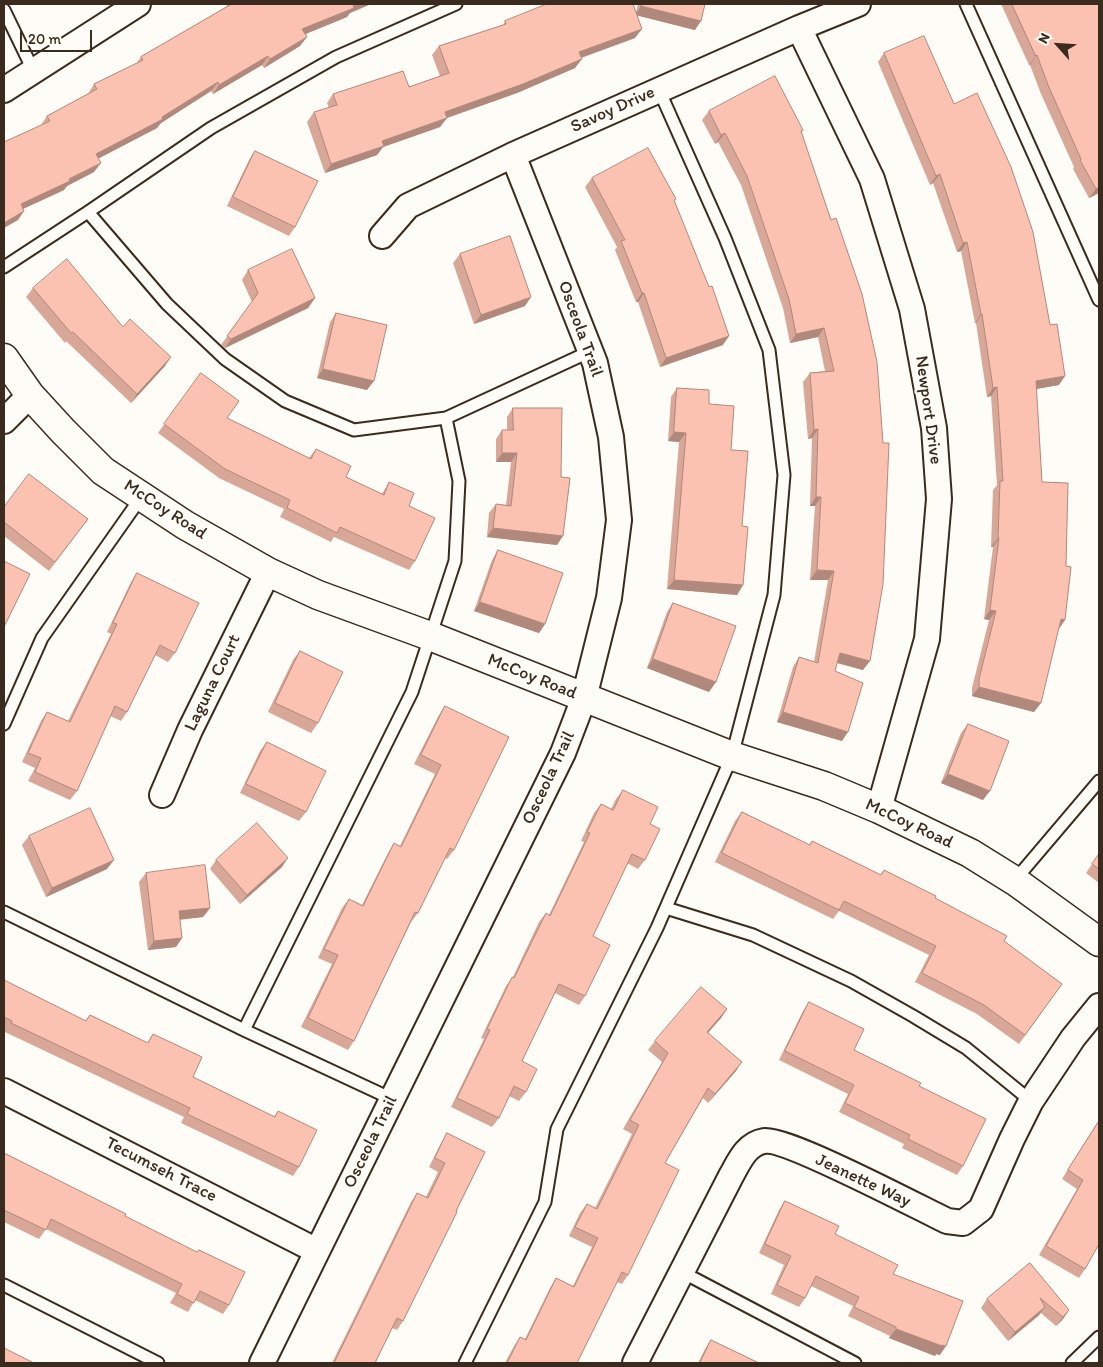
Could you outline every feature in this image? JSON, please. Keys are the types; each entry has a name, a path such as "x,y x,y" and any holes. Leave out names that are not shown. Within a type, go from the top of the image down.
{"street":[{"path":"4,90 138,4"},
{"name":"Savoy Drive","path":"382,236 408,206 513,155 799,28 858,4"},
{"name":"Newport Drive","path":"799,28 872,179 912,309 934,428 939,499 927,639 879,809"},
{"name":"Osceola Trail","path":"262,1363 563,753 584,698 609,598 619,520 612,437 591,351 513,155"},
{"name":"McCoy Road","path":"4,358 30,395 103,471 185,525 268,572 318,596 430,636 732,756 824,786 879,809 970,853 1015,881 1099,942"},
{"path":"4,421 30,395"},
{"name":"Laguna Court","path":"162,795 190,730 268,572"},
{"name":"Jeanette Way","path":"636,1363 731,1176 747,1149 765,1141 783,1144 947,1221 963,1223 981,1209 1012,1139 1032,1101 1073,1038 1099,1006"},
{"name":"Tecumseh Trace","path":"4,1091 317,1251"}],"lane":[{"path":"4,267 212,128 336,58 456,4"},
{"path":"966,4 1099,300"},
{"path":"4,10 34,72"},
{"path":"465,1363 545,1202 557,1129 657,928 732,756 774,595 784,475 769,350 725,238 659,90"},
{"path":"88,212 166,304 225,359 285,402 354,430 446,418 591,351"},
{"path":"244,1030 412,692 456,561 459,481 446,418"},
{"path":"4,724 42,638 142,496"},
{"path":"1015,881 1099,780"},
{"path":"666,908 753,935 851,981 966,1048 1032,1101"},
{"path":"4,912 244,1030 392,1099"},
{"path":"682,1272 855,1363"},
{"path":"4,1285 158,1363"},
{"path":"1072,1363 1099,1337"}],"building":[{"path":"232,4 358,4 353,6 354,8 302,29 307,37 270,59 268,56 219,85 218,82 162,117 163,119 96,154 101,163 69,179 70,181 21,204 24,211 4,223 4,142 50,121 47,116 97,89 94,84 143,60 141,57"},
{"path":"547,4 633,4 642,29 579,52 582,59 523,84 445,112 447,118 382,141 384,146 331,164 314,112 337,105 333,94 403,71 409,87 449,73 439,46 506,24 505,21"},
{"path":"642,4 705,4 701,21 641,6"},
{"path":"1012,4 1098,4 1099,187 1096,189 1080,160 1037,55"},
{"path":"924,36 954,104 977,93 1011,167 1033,232 1050,325 1057,324 1065,376 1036,381 1042,482 1068,483 1066,566 1071,567 1065,620 1061,619 1041,703 979,687 979,679 996,611 990,610 999,538 1000,481 1003,481 997,387 993,388 982,314 967,242 963,243 940,174 936,176 884,53"},
{"path":"775,76 803,130 801,131 831,220 836,218 862,294 877,362 883,443 889,443 883,584 870,661 840,653 835,671 863,683 848,732 783,712 799,657 818,663 834,571 817,570 821,497 816,497 818,429 814,430 810,373 834,371 824,328 796,334 789,299 747,176 725,133 721,135 709,111"},
{"path":"648,148 676,199 674,200 709,287 712,286 729,336 666,358 644,293 642,293 621,241 625,240 592,178"},
{"path":"255,151 318,181 295,227 233,197"},
{"path":"510,236 531,297 481,315 460,254"},
{"path":"292,249 315,298 231,339 227,336 258,293 248,270"},
{"path":"67,259 123,327 130,319 171,357 137,394 73,332 71,333 33,288"},
{"path":"336,313 387,325 374,381 323,369"},
{"path":"201,373 239,401 227,418 311,459 316,449 351,466 346,477 384,495 389,482 414,493 409,506 435,518 415,561 340,527 337,533 287,508 290,500 225,469 164,424"},
{"path":"677,388 709,390 709,404 734,406 731,450 748,451 742,526 748,527 743,585 674,580 686,433 674,432"},
{"path":"513,408 562,408 561,477 570,478 563,536 493,528 496,504 511,506 517,453 502,453 502,430 513,430"},
{"path":"29,474 88,519 55,562 4,522 4,507"},
{"path":"498,550 563,573 545,624 480,602"},
{"path":"4,561 30,574 4,627"},
{"path":"137,573 199,603 175,653 160,645 127,712 115,706 77,791 35,772 41,758 28,753 47,712 70,722 117,624 113,623"},
{"path":"673,603 736,626 716,682 653,659"},
{"path":"300,651 343,672 318,723 275,703"},
{"path":"445,706 509,737 454,850 450,848 418,913 415,912 354,1041 308,1018 338,955 324,949 349,899 363,906 394,843 401,847 441,765 421,755"},
{"path":"968,724 1009,741 990,791 948,774"},
{"path":"267,742 326,771 306,812 246,784"},
{"path":"623,790 658,807 650,824 660,829 645,860 632,854 593,936 610,945 585,996 559,984 522,1061 537,1069 526,1092 514,1086 499,1118 457,1098 490,1030 487,1029 512,977 514,978 546,913 550,916 590,833 587,832 601,804 613,810"},
{"path":"90,808 114,860 52,888 29,836"},
{"path":"742,812 810,845 812,841 881,875 884,870 936,896 935,898 1007,936 1004,941 1062,984 1025,1035 984,1005 922,973 936,946 844,901 839,910 722,853"},
{"path":"257,823 288,858 247,895 216,860"},
{"path":"1099,854 1099,869 1092,864"},
{"path":"205,865 210,908 179,911 182,938 154,941 146,873"},
{"path":"4,980 86,1021 90,1015 148,1043 153,1034 202,1057 193,1077 275,1117 278,1111 317,1130 299,1167 187,1114 190,1108 11,1023 12,1021 4,1017"},
{"path":"701,987 727,1009 707,1032 742,1062 715,1094 708,1088 665,1163 679,1170 628,1275 622,1272 577,1363 507,1363 520,1337 526,1340 556,1278 574,1287 598,1238 575,1227 587,1204 597,1209 639,1125 630,1120 668,1053 655,1041"},
{"path":"809,1002 864,1029 854,1050 921,1083 919,1086 986,1119 963,1166 908,1139 910,1135 845,1103 854,1085 785,1051"},
{"path":"1099,1121 1099,1244 1085,1269 1046,1246 1083,1180 1068,1170"},
{"path":"447,1133 485,1152 457,1212 403,1321 397,1318 375,1363 334,1363 417,1193 428,1198 445,1163 435,1158"},
{"path":"4,1153 197,1252 199,1250 245,1272 229,1305 200,1291 194,1303 177,1294 182,1284 51,1219 46,1230 4,1210"},
{"path":"785,1201 839,1226 835,1234 898,1265 893,1274 963,1301 946,1346 896,1329 896,1327 854,1307 859,1297 816,1276 805,1298 777,1285 791,1256 765,1244"},
{"path":"1030,1263 1069,1310 1063,1317 1040,1298 1045,1307 1015,1332 987,1299"},
{"path":"711,1340 759,1363 700,1363"},
{"path":"4,1348 34,1363 4,1363"}]}
